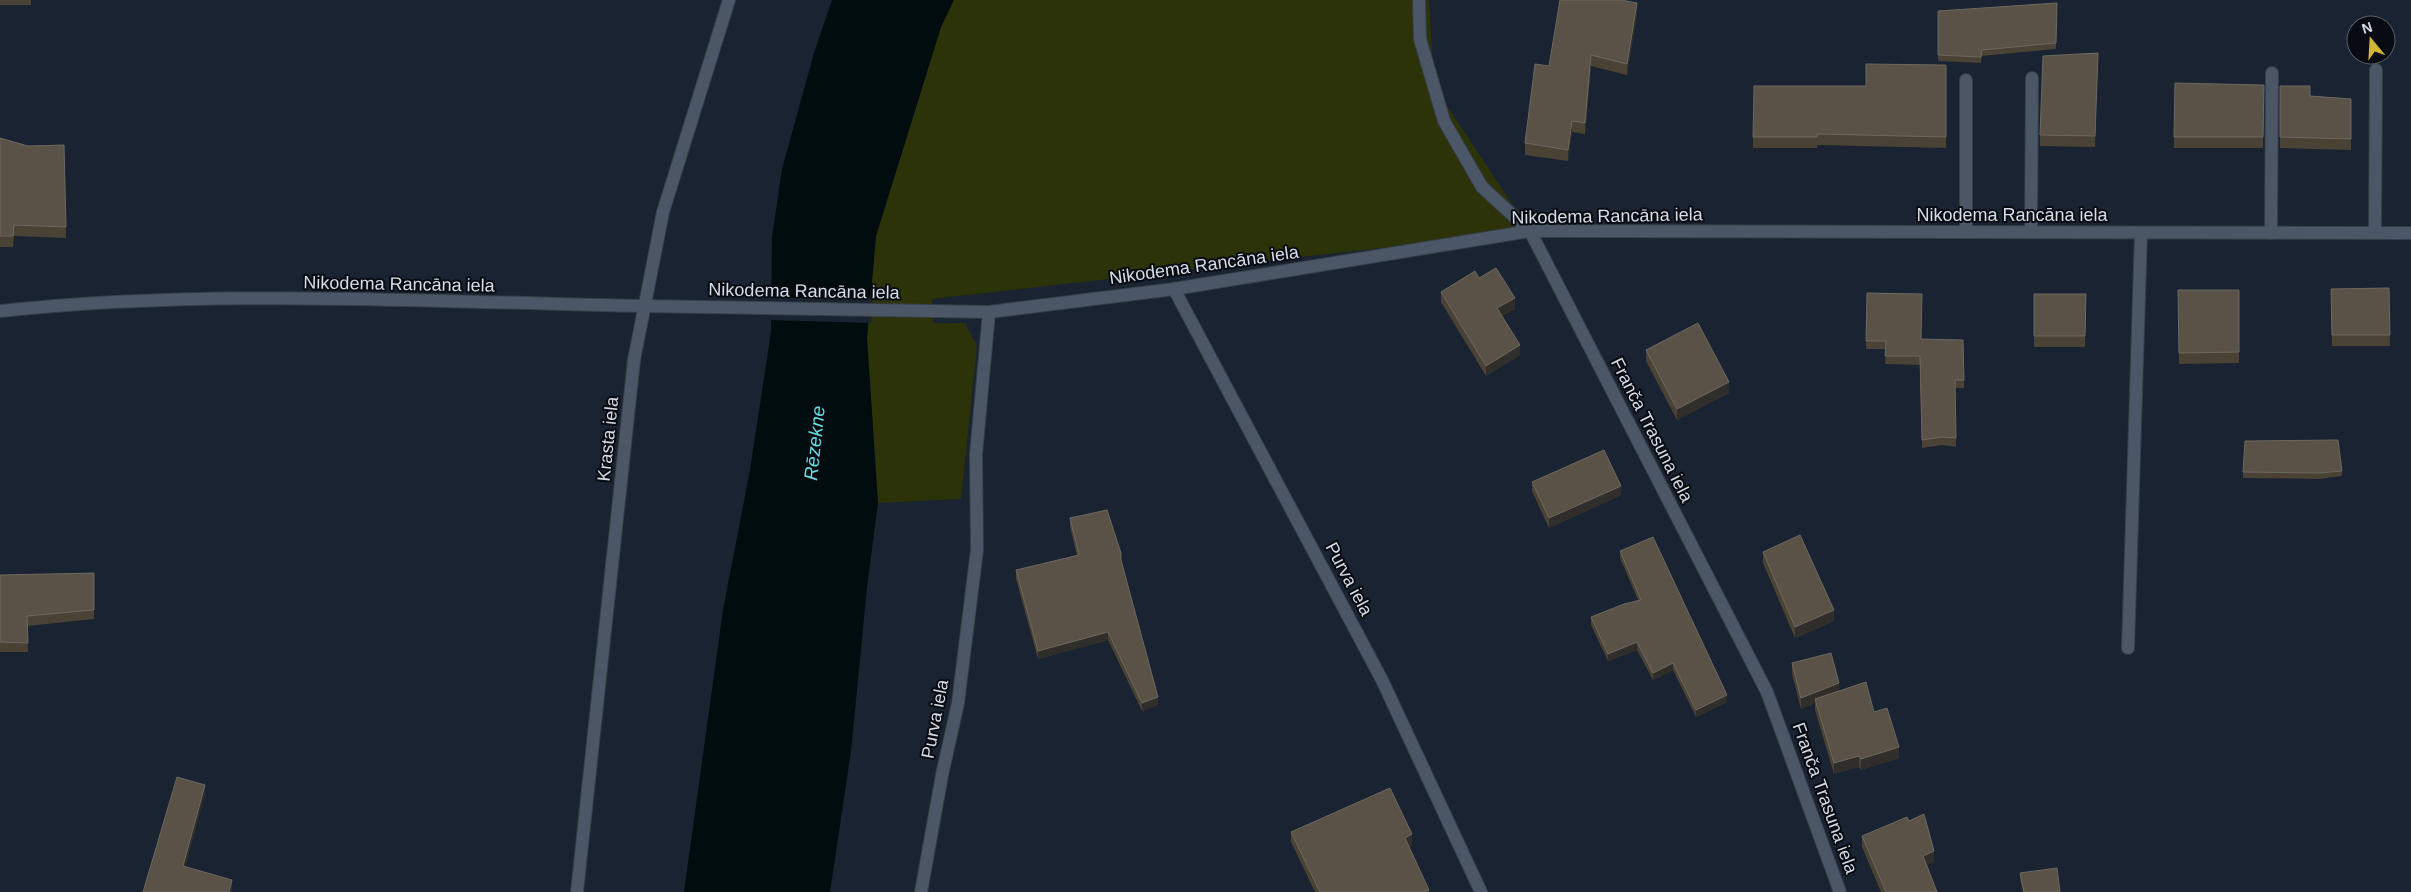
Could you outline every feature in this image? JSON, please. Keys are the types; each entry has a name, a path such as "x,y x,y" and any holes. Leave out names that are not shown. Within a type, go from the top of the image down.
{"street":[{"name":"Krasta iela","path":"577,892 634,360 643,306 663,212 729,0"},
{"name":"Franča Trasuna iela","path":"1419,0 1420,39 1444,122 1482,187 1530,232 1768,692 1840,892"},
{"path":"2376,70 2376,233"},
{"path":"2271,233 2272,73"},
{"path":"2031,232 2032,78"},
{"path":"1966,80 1966,232"},
{"name":"Nikodema Rancāna iela","path":"0,311 161,300 312,299 990,312 1174,289 1530,232 2411,233"},
{"path":"2128,648 2141,233"},
{"name":"Purva iela","path":"1174,289 1382,680 1481,892"},
{"name":"Purva iela","path":"921,892 942,775 958,703 977,550 976,454 990,312"}],"green space":[{"path":"946,0 1429,0 1434,86 1530,231 932,299 933,323 965,323 977,346 961,499 878,503 867,338 876,236 941,27"}],"water":[{"name":"Rēzekne","path":"832,0 954,0 941,27 876,236 867,338 878,503 867,587 851,751 830,892 684,892 723,610 750,470 771,332 772,237 782,169 814,53"}],"pier":[{"path":"769,298 873,298 871,323 768,320"}],"building":[{"path":"1560,0 1621,0 1637,3 1627,64 1591,55 1585,123 1572,121 1568,150 1525,143 1535,64 1549,66"},
{"path":"2057,3 2056,43 1982,50 1981,57 1938,55 1938,11"},
{"path":"2098,53 2095,136 2040,135 2043,56"},
{"path":"1866,64 1946,65 1946,137 1817,134 1817,137 1753,137 1754,86 1866,86"},
{"path":"2175,83 2264,85 2263,137 2174,137"},
{"path":"2280,86 2310,86 2310,96 2351,99 2351,139 2280,137"},
{"path":"0,138 28,146 64,145 66,227 14,225 13,236 0,236"},
{"path":"1496,268 1515,298 1497,308 1520,345 1486,366 1441,292 1475,271 1479,278"},
{"path":"2389,288 2390,335 2332,335 2331,289"},
{"path":"2178,290 2239,290 2239,352 2179,353"},
{"path":"1867,293 1922,294 1921,339 1963,340 1964,380 1955,380 1956,438 1942,437 1922,440 1920,356 1885,356 1886,341 1866,341"},
{"path":"2034,294 2086,294 2085,336 2034,336"},
{"path":"1698,323 1729,382 1677,409 1646,350"},
{"path":"2338,440 2342,471 2319,473 2243,472 2245,441"},
{"path":"1604,450 1621,486 1549,518 1532,482"},
{"path":"1107,510 1121,553 1121,560 1158,697 1142,703 1108,632 1038,651 1016,570 1079,555 1070,518"},
{"path":"1800,535 1834,610 1795,627 1763,552"},
{"path":"1653,537 1727,695 1696,710 1673,663 1653,673 1637,642 1608,654 1591,617 1624,604 1641,600 1620,551"},
{"path":"94,573 94,610 27,616 28,643 0,642 0,575"},
{"path":"1831,653 1839,683 1801,698 1792,663"},
{"path":"1866,682 1874,712 1887,708 1899,747 1861,759 1859,756 1834,763 1815,699"},
{"path":"177,777 205,785 183,866 232,880 229,892 143,892"},
{"path":"1390,788 1412,834 1405,838 1429,890 1424,892 1320,892 1291,832"},
{"path":"1924,814 1934,851 1923,856 1937,892 1886,892 1862,836 1907,817 1909,821"},
{"path":"2057,868 2060,892 2024,892 2020,873"}]}
